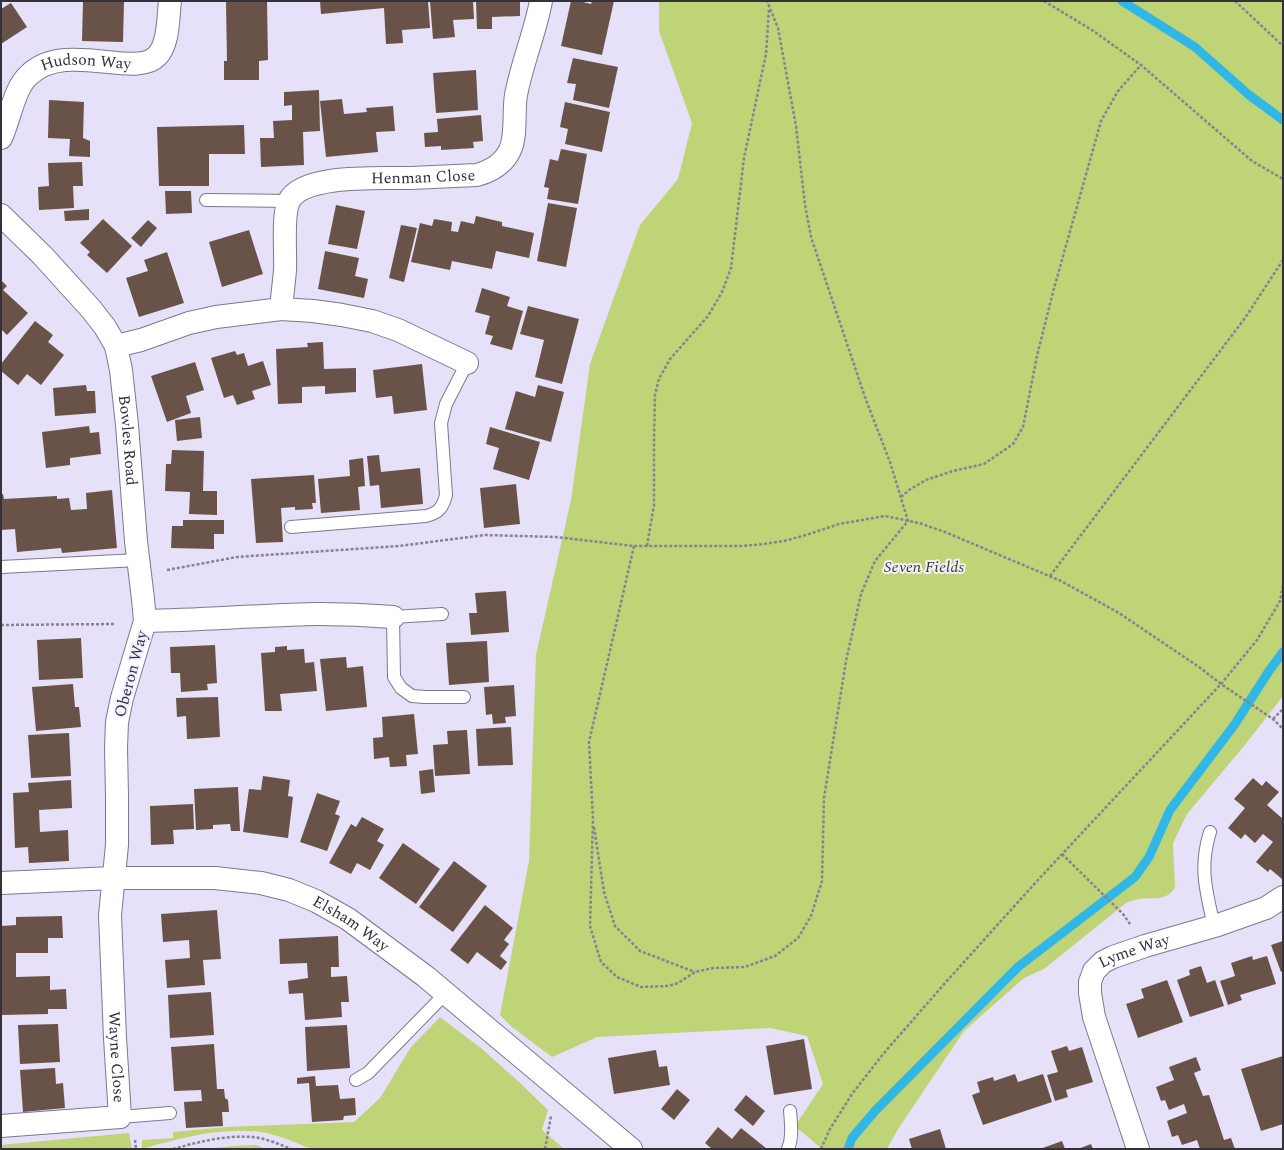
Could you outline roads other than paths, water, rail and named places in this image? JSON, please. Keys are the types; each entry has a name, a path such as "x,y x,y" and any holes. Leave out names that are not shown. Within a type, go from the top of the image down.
{"street":[{"name":"Hudson Way","path":"1,138 18,90 22,83 34,70 44,64 66,59 133,64 148,62 157,57 166,37 170,1"},
{"name":"Henman Close","path":"289,201 301,188 329,181 477,175 488,172 494,168 507,154 513,141 514,106 541,1"},
{"path":"281,309 285,270 286,222 289,201"},
{"name":"Bowles Road","path":"1,215 20,232 91,309 105,327 116,346 121,370 127,425 130,480 145,621"},
{"path":"116,346 141,340 189,323 216,317 281,309 342,315 372,322 398,330 467,363"},
{"name":"Oberon Way","path":"113,878 117,845 117,722 122,698 145,621 180,621 319,614 357,614 393,617"},
{"name":"Elsham Way","path":"1,883 113,878 215,878 261,883 289,890 316,901 348,919 397,954 446,993 631,1149"},
{"name":"Wayne Close","path":"1,1126 120,1117 110,915 113,878"},
{"name":"Lyme Way","path":"1138,1149 1094,1017 1090,993 1090,982 1094,972 1103,962 1113,957 1214,926 1266,908 1283,897"}],"lane":[{"path":"206,200 289,201"},
{"path":"291,527 426,516 434,514 440,510 444,503 446,494 441,423 446,404 467,363"},
{"path":"1,567 139,567"},
{"path":"442,614 393,617 394,677 401,688 412,696 464,697"},
{"path":"1210,832 1205,851 1204,876 1214,926"},
{"path":"356,1080 368,1073 446,993"},
{"path":"788,1149 792,1127 790,1111"},
{"path":"120,1117 170,1113"}],"waterway":[{"path":"1122,1 1195,47 1249,95 1283,120"},
{"path":"848,1149 852,1138 875,1111 1018,967 1135,877 1149,857 1170,810 1235,724 1283,652"}],"park label":[{"name":"Seven Fields","path":"924,567"}]}
